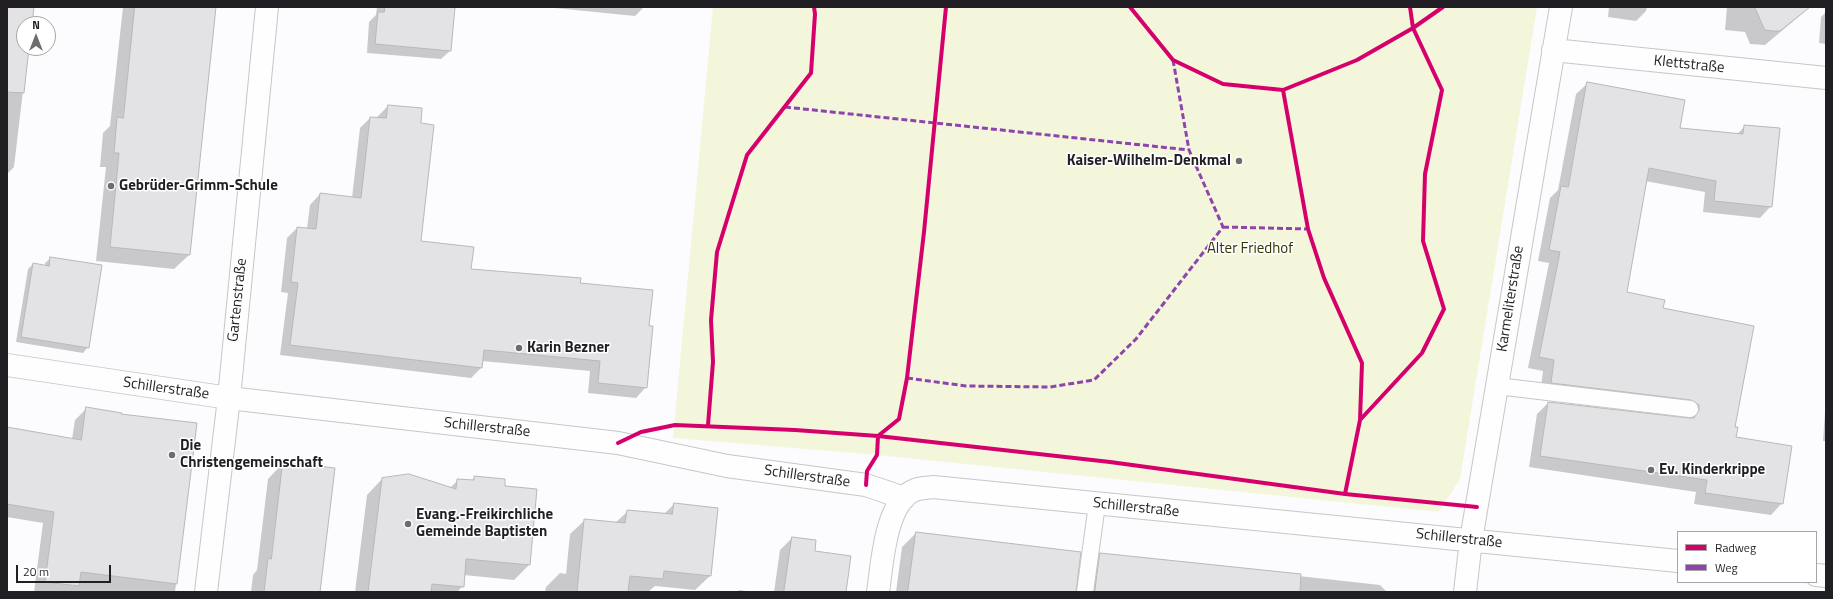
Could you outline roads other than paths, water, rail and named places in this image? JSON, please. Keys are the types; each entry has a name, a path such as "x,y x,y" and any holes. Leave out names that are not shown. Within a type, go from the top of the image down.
{"street":[{"name":"Gartenstraße","path":"206,592 229,398 267,7"},
{"name":"Karmeliterstraße","path":"1465,592 1471,540 1561,7"},
{"name":"Klettstraße","path":"1553,50 1826,78"},
{"name":"Schillerstraße","path":"7,366 229,398 618,443 727,466 866,485 904,498 914,490 933,487 1677,561"},
{"path":"878,592 887,533 894,512 904,498"}],"lane":[{"path":"1497,386 1690,409"},
{"path":"1085,592 1097,504"}],"place":[{"name":"Kaiser-Wilhelm-Denkmal","path":"1239,161"},
{"name":"Gebrüder-Grimm-Schule","path":"111,186"},
{"name":"Karin Bezner","path":"519,348"},
{"name":"Die Christengemeinschaft","path":"172,455"},
{"name":"Ev. Kinderkrippe","path":"1651,470"},
{"name":"Evang.-Freikirchliche Gemeinde Baptisten","path":"408,524"}],"park label":[{"name":"Alter Friedhof","path":"1250,249"}]}
